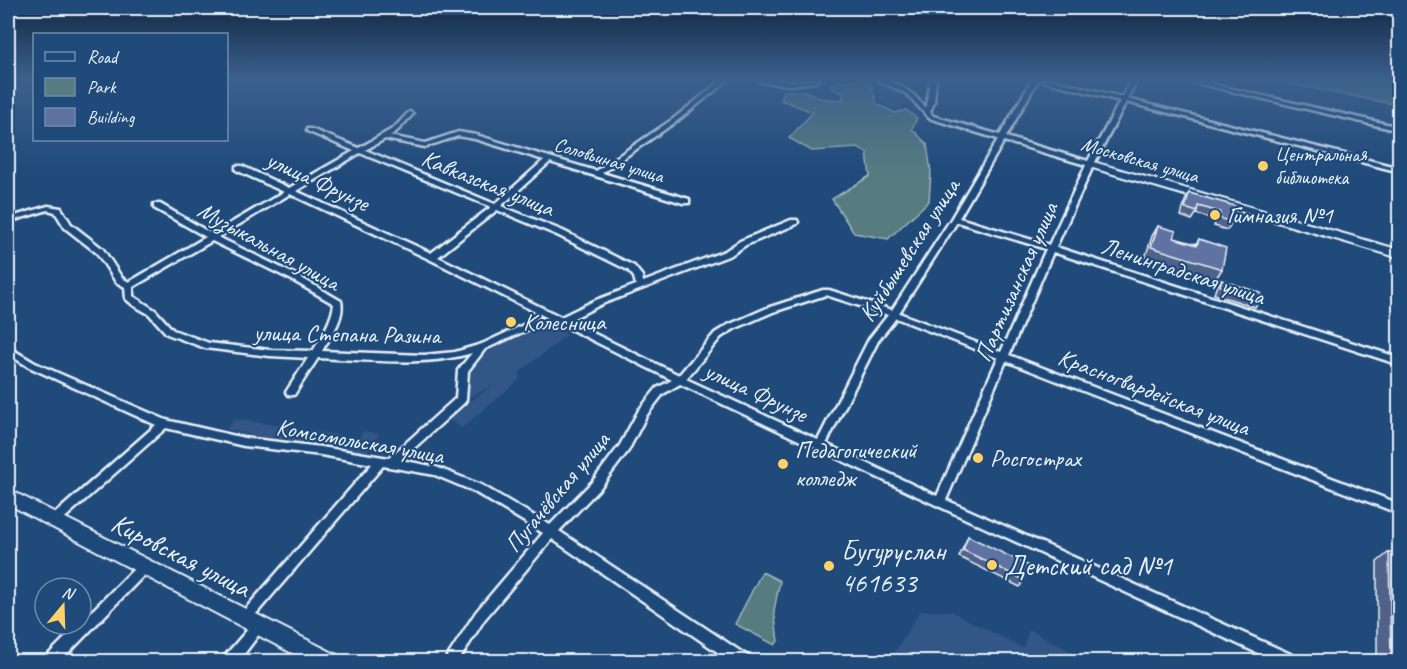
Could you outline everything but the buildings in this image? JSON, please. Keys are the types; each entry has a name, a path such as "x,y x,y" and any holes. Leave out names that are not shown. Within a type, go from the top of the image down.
{"main road":[{"name":"Московская улица","path":"1090,164 1400,254"},
{"name":"Кировская улица","path":"8,496 330,662"}],"street":[{"path":"598,173 686,111"},
{"name":"Куйбышевская улица","path":"821,444 874,339 894,314 954,219 1017,111"},
{"name":"Партизанская улица","path":"940,502 1090,164 1118,111"},
{"path":"1172,111 1400,170"},
{"path":"1323,111 1400,129"},
{"name":"Московская улица","path":"926,113 945,123 1090,164"},
{"path":"129,286 396,129 410,114"},
{"name":"Кавказская улица","path":"309,130 560,233 631,268 638,276 640,286"},
{"name":"Соловьиная улица","path":"382,136 425,145 450,136 468,135 686,201"},
{"path":"432,256 496,207 549,159"},
{"name":"улица Фрунзе","path":"239,168 432,256 680,380 821,444 940,502 1292,662"},
{"name":"Музыкальная улица","path":"157,206 243,255 295,278 338,303 340,310 328,333 291,392"},
{"name":"улица Степана Разина","path":"8,220 55,208 68,226 100,251 119,280 129,286 129,297 152,312 170,332 184,338 228,349 270,353 424,358 448,356 485,346 537,322 562,320 598,302 729,253 743,243 794,222"},
{"name":"Ленинградская улица","path":"954,219 1052,248 1400,362"},
{"name":"Пугачёвская улица","path":"450,662 480,616 551,532 603,476 624,448 642,413 660,391 680,380 718,335 770,310 826,292 894,314"},
{"name":"Красногвардейская улица","path":"894,314 1400,509"},
{"path":"229,662 252,622 385,463 461,400 463,370 475,352 485,346"},
{"name":"Комсомольская улица","path":"8,350 32,364 164,424 244,442 436,471 467,484 551,532 744,662"},
{"path":"448,356 456,360 463,370"},
{"path":"55,520 164,424"},
{"path":"51,662 144,567"}],"shaded area":[{"path":"549,323 567,335 520,372 519,380 462,428 449,419 463,406 494,385 470,397 465,397 472,364 478,357 535,325"},
{"path":"235,419 358,438 364,431 379,434 365,455 267,439 226,429"},
{"path":"920,611 951,611 1023,648 1029,629 1076,654 1073,661 889,661"}],"green space":[{"path":"811,111 908,111 917,118 912,129 927,144 931,172 929,201 888,239 854,233 832,199 870,176 867,153 858,148 812,151 789,138 813,112"},
{"path":"762,572 780,581 774,610 778,641 775,645 735,624"}],"place":[{"name":"Центральная библиотека","path":"1263,166"},
{"name":"Гимназия №1","path":"1215,215"},
{"name":"Колесница","path":"511,322"},
{"name":"Росгострах","path":"978,458"},
{"name":"Педагогический колледж","path":"783,464"},
{"name":"Детский сад №1","path":"992,565"},
{"name":"Бугуруслан 461633","path":"829,566"}]}
